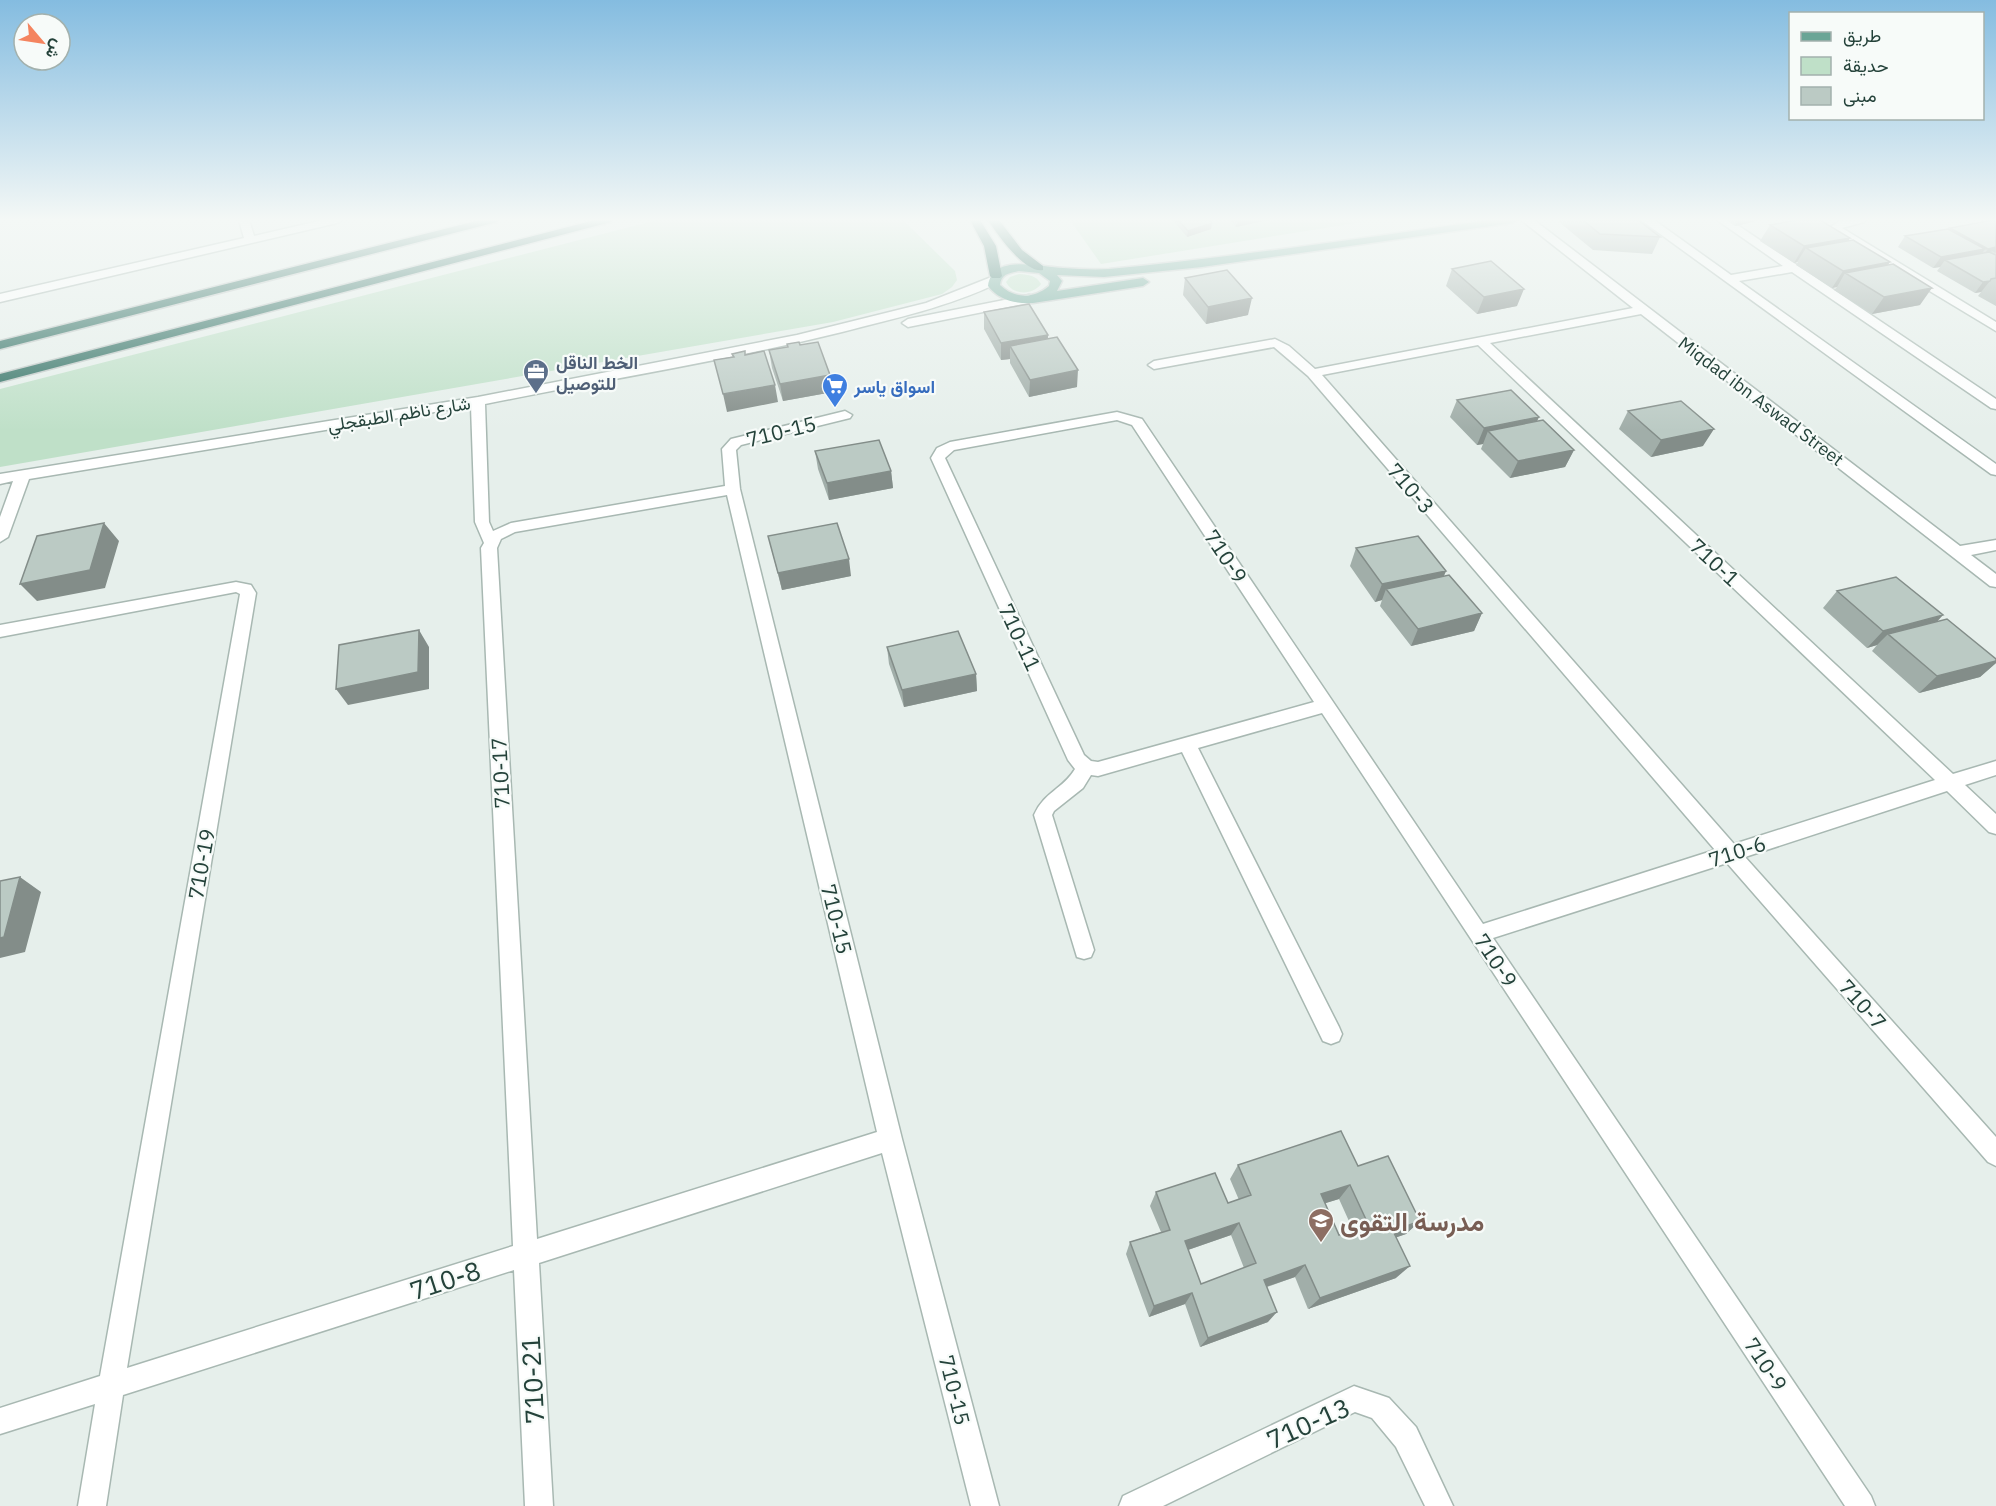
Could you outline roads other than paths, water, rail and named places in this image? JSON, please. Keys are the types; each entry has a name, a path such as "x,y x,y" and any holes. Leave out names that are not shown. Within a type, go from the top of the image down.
{"highway":[{"path":"0,345 216,290"},
{"path":"0,378 336,290"}],"main road":[{"path":"999,290 1006,296 1035,298 1086,290"},
{"path":"1035,298 1052,290"}],"street":[{"path":"0,298 33,290"},
{"path":"797,339 930,306 972,290"},
{"name":"Miqdad ibn Aswad Street","path":"1617,290 1996,582"},
{"path":"1745,290 1996,471"},
{"path":"1826,290 1996,405"},
{"path":"1935,290 1996,327"},
{"path":"797,339 863,332 1035,298"},
{"path":"1314,373 1642,310"},
{"name":"شارع ناظم الطبقجلي","path":"0,479 478,401 797,339"},
{"name":"710-1","path":"1481,341 1996,826"},
{"name":"710-3","path":"1154,365 1275,343 1285,348 1300,366 1314,373 1730,854"},
{"name":"710-17","path":"478,401 482,522 491,542 489,548 525,1254"},
{"name":"710-15","path":"845,415 732,444 728,453 733,489 890,1139 985,1506"},
{"name":"710-11","path":"1086,767 1077,760 938,458 942,451 950,446 1117,416 1129,418"},
{"name":"710-9","path":"1129,418 1137,422 1861,1506"},
{"path":"0,537 23,475"},
{"path":"491,542 502,531 520,526 733,489"},
{"path":"1958,552 1996,544"},
{"name":"710-19","path":"0,631 236,587 245,589 248,593 111,1386"},
{"path":"1084,950 1042,815 1047,806 1076,783 1086,767 1098,769 1326,705"},
{"path":"1187,744 1331,1034"},
{"name":"710-6","path":"1479,934 1996,768"},
{"name":"710-7","path":"1730,854 1996,1154"},
{"name":"710-8","path":"0,1421 890,1139"},
{"name":"710-21","path":"525,1254 539,1506"},
{"path":"93,1506 111,1386"},
{"name":"710-13","path":"1133,1506 1354,1399 1380,1407 1406,1437 1439,1506"}],"place":[{"name":"الخط الناقل للتوصيل","path":"536,395"},
{"name":"اسواق ياسر","path":"835,409"},
{"name":"مدرسة التقوى","path":"1321,1244"}]}
